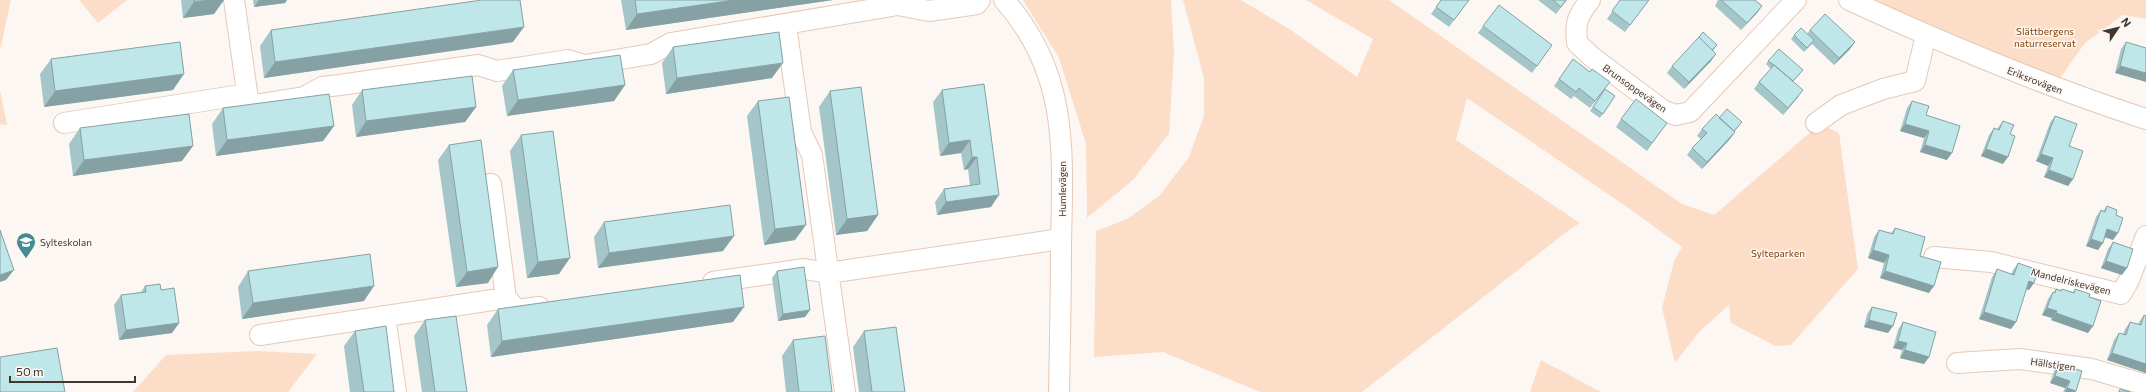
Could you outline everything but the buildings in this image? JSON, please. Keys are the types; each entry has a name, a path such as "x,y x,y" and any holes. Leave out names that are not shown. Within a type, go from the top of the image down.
{"street":[{"path":"234,0 249,106 304,97 322,87 478,65 497,71 568,60 585,65 651,54 671,44 898,5 930,11 977,4 980,0"},
{"name":"Humlevägen","path":"1004,0 1019,17 1041,54 1055,92 1062,138 1059,392"},
{"name":"Brunsoppevägen","path":"1590,0 1579,14 1575,25 1577,43 1592,57 1664,111 1676,115 1690,112 1796,0"},
{"name":"Eriksrovägen","path":"1849,0 1926,35 2066,93 2146,119"},
{"path":"786,25 801,132 812,155 845,392"},
{"path":"1816,124 1841,105 1883,89 1915,82 1926,35"},
{"path":"64,123 247,94"},
{"path":"491,184 506,298 516,310 555,305"},
{"name":"Mandelriskevägen","path":"1934,257 1991,262 2121,294 2130,280 2146,236"},
{"path":"695,284 804,269 828,273 1062,239"},
{"path":"260,335 506,298"},
{"path":"385,316 396,392"},
{"name":"Hällstigen","path":"1957,363 2020,359 2092,369 2146,385"}],"green space":[{"path":"0,0 11,0 0,50"},
{"path":"79,0 127,0 98,23"},
{"path":"1023,0 1171,0 1174,53 1169,134 1133,180 1087,218 1086,144 1059,58"},
{"name":"Sylteparken","path":"1183,0 1241,0 1291,30 1357,77 1373,39 1306,0 1389,0 1682,204 1714,215 1820,124 1839,133 1858,269 1791,345 1775,346 1731,323 1729,305 1699,332 1675,363 1662,308 1674,261 1682,247 1627,207 1467,98 1456,140 1580,223 1569,230 1362,392 1260,392 1163,352 1094,357 1096,231 1127,219 1159,196 1189,157 1204,116 1204,78"},
{"name":"Slättbergens naturreservat","path":"1869,0 2146,0 2146,19 2123,15 2085,43 2058,81"},
{"path":"0,90 7,125 0,124"},
{"path":"258,351 317,354 288,392 133,392 166,355"},
{"path":"1541,360 1601,392 1530,392"}],"place":[{"name":"Sylteskolan","path":"26,259"}]}
